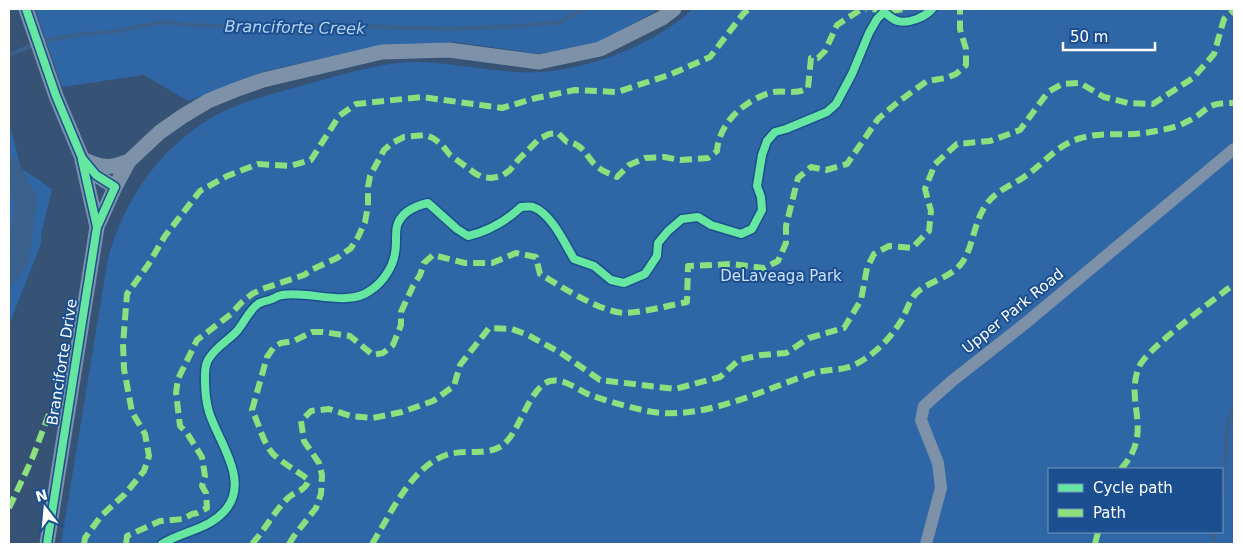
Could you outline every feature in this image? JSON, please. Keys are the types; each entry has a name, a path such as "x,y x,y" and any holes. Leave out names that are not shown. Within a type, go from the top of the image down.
{"street":[{"path":"26,9 56,96 82,158 97,227"},
{"name":"Branciforte Drive","path":"47,544 97,227 129,161 160,132 208,101 263,80 382,52 448,50 539,62 600,49 662,18 674,9"},
{"name":"Upper Park Road","path":"926,544 941,488 938,463 921,420 924,406 1234,149"},
{"path":"82,158 98,166 113,167 129,161"},
{"path":"82,158 96,175 115,187"}],"green space":[{"path":"35,9 660,9 596,44 539,54 455,42 380,46 265,71 188,101 144,75 62,87"},
{"name":"DeLaveaga Park","path":"693,9 1234,9 1234,544 61,544 108,258 116,233 127,209 155,166 173,147 214,116 238,105 274,93 360,70 411,62 516,72 539,72 587,64 610,57 656,36"},
{"path":"9,122 21,168 52,189 41,235 41,244 9,325"}],"waterway":[{"name":"Branciforte Creek","path":"42,41 82,34 111,32 163,22 248,27 325,25 447,29 518,26 561,22 581,9"},
{"name":"Branciforte Creek","path":"9,55 35,44"},
{"path":"9,168 26,200 19,255 9,273"},
{"path":"1223,483 1228,422 1234,408"},
{"path":"1213,544 1214,533"}],"marked path":[{"path":"84,544 85,538 101,516 125,494 144,471 149,456 145,434 132,412 124,369 123,344 127,294 148,265 165,236 200,191 227,176 258,164 290,166 311,160 339,116 356,104 422,97 502,108 536,98 575,90 617,92 669,75 710,57 743,14 749,9"},
{"path":"126,544 127,536 160,521 183,519 207,508 206,493 202,486 205,476 202,457 187,433 180,426 176,393 178,379 197,340 231,314 252,294 304,275 337,258 351,248 365,222 370,176 384,150 392,143 404,137 425,135 433,138 450,155 476,174 491,178 502,176 510,170 539,139 549,134 558,133 567,142 582,148 599,168 617,177 629,165 645,158 664,157 680,160 708,158 717,151 719,140 728,121 744,106 763,95 773,92 795,92 808,88 811,58 818,58 825,51 837,25 860,10 866,9"},
{"path":"873,9 884,12 904,9"},
{"path":"252,544 284,502 303,489 309,480 273,454 264,439 252,410 267,357 274,347 281,343 294,341 312,332 323,332 350,336 373,355 383,353 393,345 401,325 401,312 424,263 433,255 465,263 492,263 516,253 536,257 540,274 593,304 605,309 625,313 687,302 688,266 732,264 764,268 778,261 786,243 786,226 798,178 811,167 826,170 847,164 878,119 898,102 927,81 946,78 956,74 966,65 966,49 960,29 960,9"},
{"path":"289,544 316,508 321,494 322,475 319,463 304,441 301,421 311,411 329,409 351,416 373,418 402,412 433,401 454,386 460,365 489,328 512,329 528,335 561,353 600,380 675,389 720,377 739,360 761,355 786,353 809,338 844,328 861,300 867,268 874,254 889,246 912,248 929,231 931,211 925,189 935,164 957,144 990,141 1020,130 1048,92 1062,84 1080,83 1104,97 1128,103 1153,104 1193,78 1214,54 1224,19 1234,10"},
{"path":"372,544 394,506 422,470 433,461 446,455 487,451 501,446 512,435 531,399 543,384 550,381 561,381 590,395 647,411 689,412 732,403 813,373 854,365 868,357 892,334 917,292 949,274 961,264 969,250 978,219 990,200 999,192 1031,172 1064,145 1089,136 1133,134 1164,130 1182,124 1211,106 1234,103"},
{"path":"1122,468 1131,455 1136,442 1138,430 1135,380 1139,367 1144,359 1167,337 1234,284"},
{"path":"9,508 32,459 49,414 71,393"},
{"path":"1095,544 1098,533"}],"cycle path":[{"path":"26,9 56,96 82,158 96,175 115,187 97,227 47,544"},
{"path":"162,544 213,521 227,508 233,497 235,485 230,460 213,423 207,404 205,387 206,367 208,359 237,331 259,303 281,295 293,294 351,298 371,290 390,269 396,250 396,229 399,221 409,210 428,203 457,229 468,236 496,225 521,207 533,207 540,210 552,222 574,259 594,266 611,280 624,283 645,274 657,256 658,243 682,219 698,217 711,225 741,234 752,229 762,210 761,197 757,186 762,155 767,141 775,132 827,112 836,104 852,74 869,33 877,19 884,12 896,20 907,22 921,17 932,9"},
{"path":"82,160 97,227"}]}
